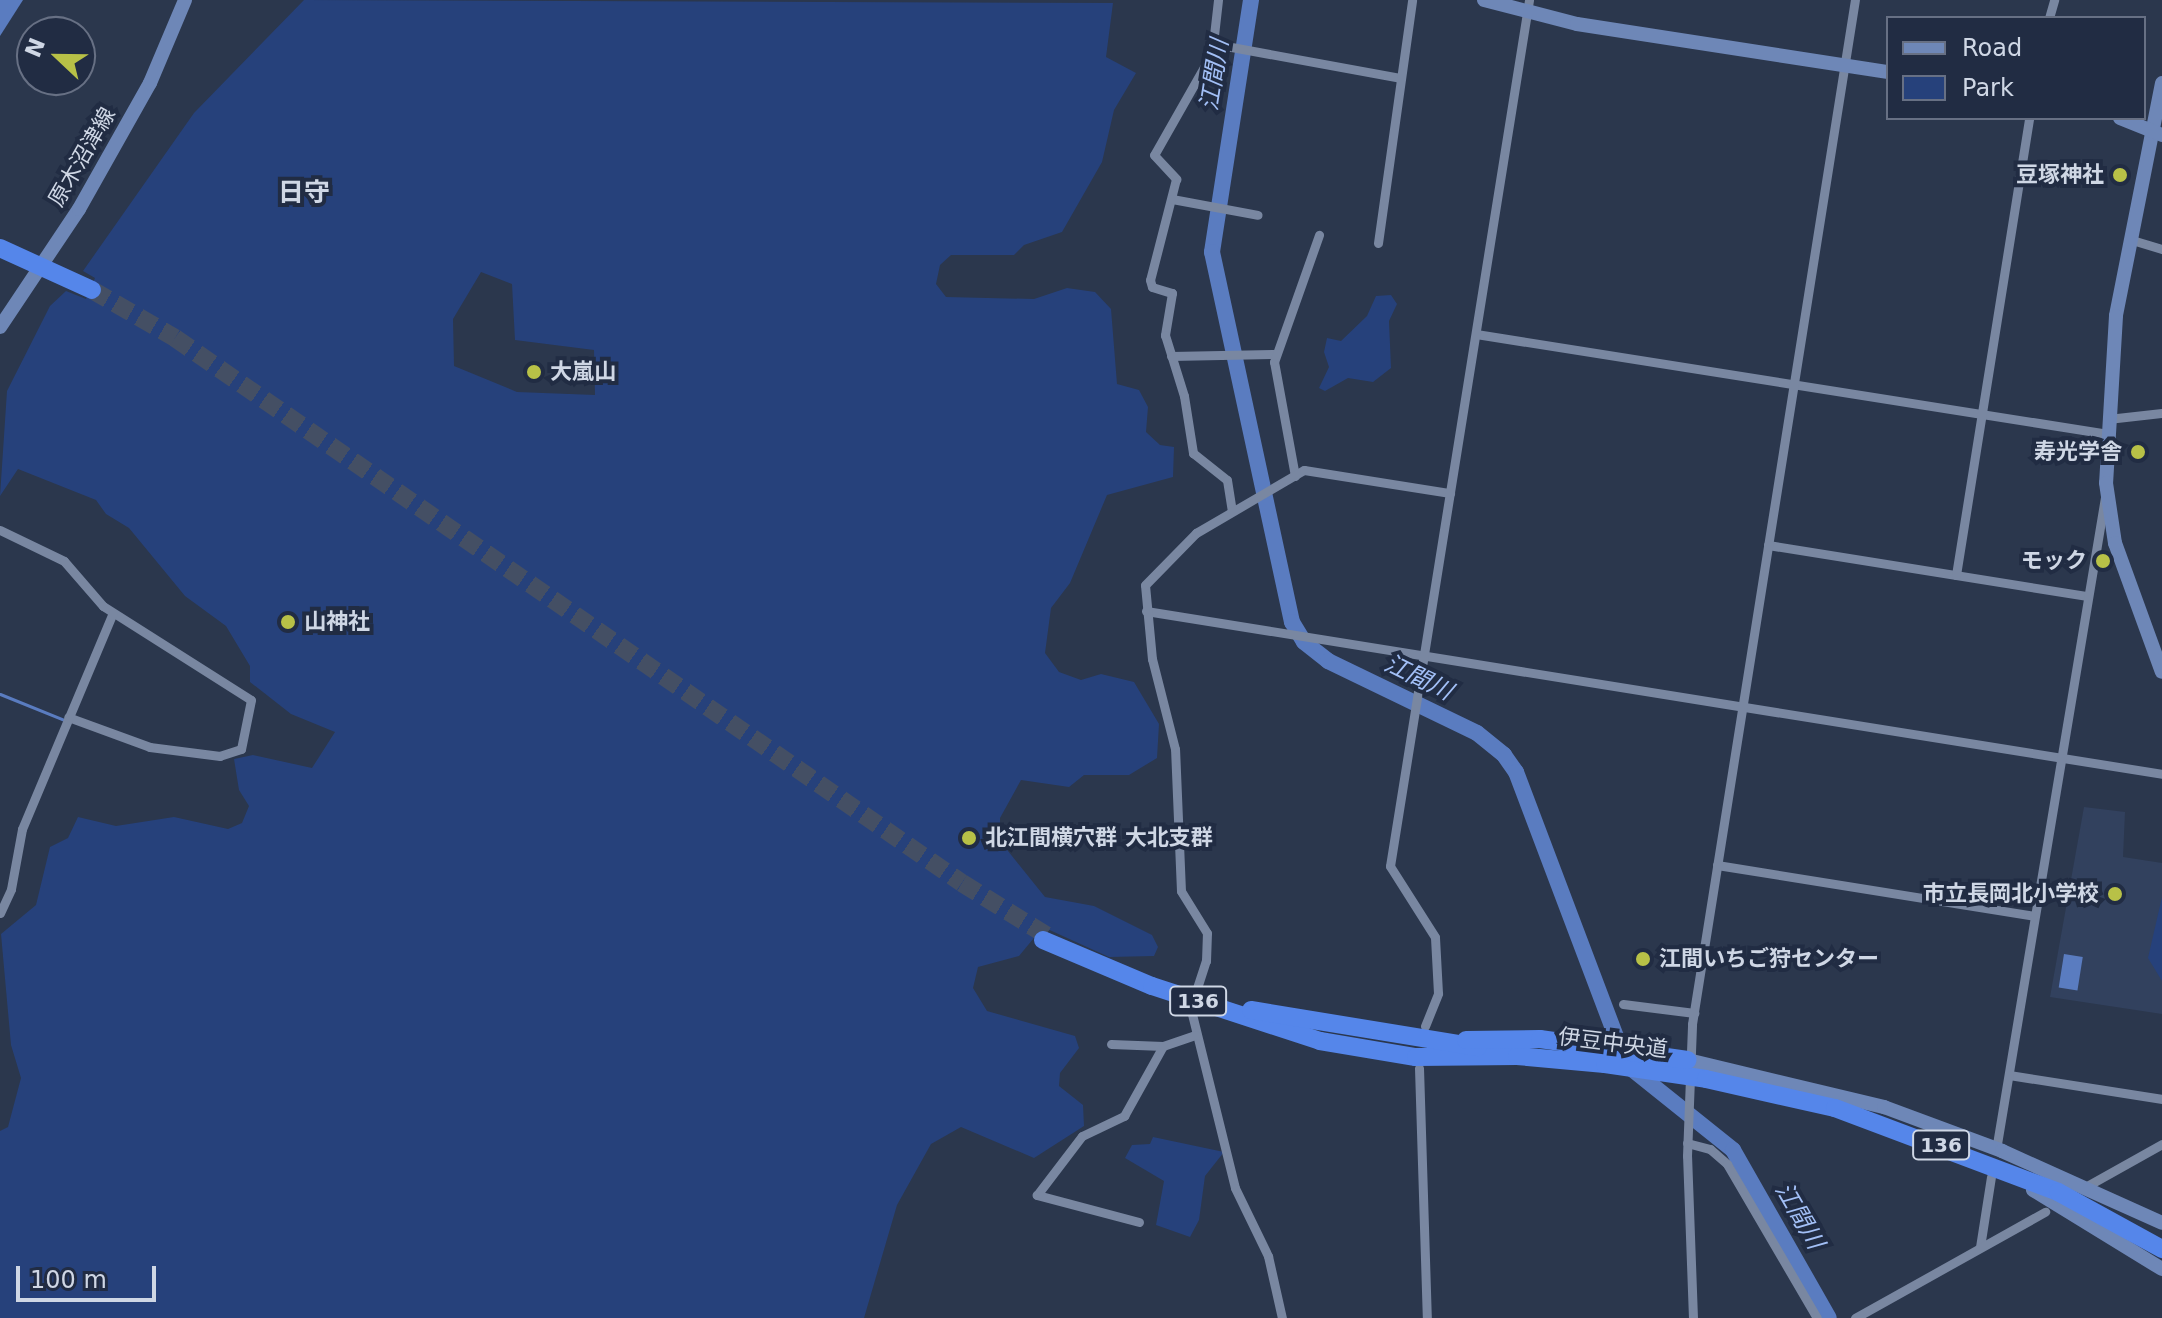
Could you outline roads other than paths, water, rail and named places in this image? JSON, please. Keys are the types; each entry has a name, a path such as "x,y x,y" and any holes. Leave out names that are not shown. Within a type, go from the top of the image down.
{"highway":[{"path":"0,251 89,291"},
{"name":"136","path":"1045,938 1152,986 1320,1041 1405,1056 1441,1049 1608,1062 1667,1081 1687,1092"},
{"path":"1441,1049 1517,1037 1608,1062 1655,1055 1688,1060"},
{"name":"伊豆中央道","path":"1608,1062 1706,1076 1837,1102 1973,1148 2162,1243"},
{"name":"伊豆中央道","path":"1706,1076 1835,1108 1970,1155 2058,1192 2162,1249"}],"main road":[{"name":"原木沼津線","path":"0,327 98,176 150,83 185,0"},
{"path":"1484,0 1886,72"},
{"path":"2162,83 2157,132 2113,338 2106,494 2115,543 2162,672"},
{"path":"2125,120 2157,132"},
{"path":"1688,1060 1884,1107 2002,1151 2162,1223"},
{"path":"1687,1092 1779,1102 1936,1150 2075,1212 2162,1269"}],"street":[{"path":"1218,0 1215,44 1155,150 1154,158 1175,176 1172,199 1150,280 1152,287 1172,293 1165,335 1193,453 1227,480 1232,511"},
{"path":"1378,243 1412,0"},
{"path":"1693,1318 1687,1143 1688,1060 1855,0"},
{"path":"1425,1026 1438,993 1435,937 1390,866 1528,7"},
{"path":"1215,44 1400,78"},
{"path":"1956,575 2029,120"},
{"path":"1172,199 1258,215"},
{"path":"1295,476 1275,383 1275,354 1319,235"},
{"path":"2132,240 2162,249"},
{"path":"1476,334 1981,414 2108,427 2162,413"},
{"path":"1171,356 1275,354"},
{"path":"1196,991 1206,961 1207,933 1181,891 1174,737 1152,659 1146,611 1148,580 1196,533 1312,469 1450,493"},
{"path":"1997,1144 2086,596 2106,494"},
{"path":"0,530 73,567 89,593 113,613 250,698 241,749 220,756 150,747 68,717"},
{"path":"1768,545 2086,596"},
{"path":"1146,611 1312,635 2162,774"},
{"path":"0,913 11,889 22,829 113,613"},
{"path":"1717,865 2034,916"},
{"path":"1623,1004 1694,1013"},
{"path":"1190,1006 1195,1035 1229,1145 1235,1188 1268,1256 1282,1318"},
{"path":"1111,1044 1163,1046 1195,1035"},
{"path":"1139,1222 1037,1195 1082,1136 1124,1116 1163,1046"},
{"path":"1419,1068 1427,1318"},
{"path":"2009,1075 2162,1099"},
{"path":"1687,1143 1710,1149 1727,1164 1817,1318"},
{"path":"2087,1186 2162,1144"},
{"path":"1980,1247 1991,1177"},
{"path":"1855,1318 2045,1212"}],"waterway":[{"name":"江間川","path":"1251,0 1212,252 1292,622 1304,642 1328,661 1477,733 1504,755 1516,772 1627,1065 1733,1150 1829,1318"},
{"path":"0,694 64,720"}],"tunnel":[{"path":"92,290 175,338 962,883 1046,935"}],"place":[{"name":"豆塚神社","path":"2120,175"},
{"name":"大嵐山","path":"534,372"},
{"name":"寿光学舎","path":"2138,452"},
{"name":"モック","path":"2103,561"},
{"name":"山神社","path":"288,622"},
{"name":"北江間横穴群 大北支群","path":"969,838"},
{"name":"市立長岡北小学校","path":"2115,894"},
{"name":"江間いちご狩センター","path":"1643,959"}],"district":[{"name":"日守","path":"304,193"}]}
